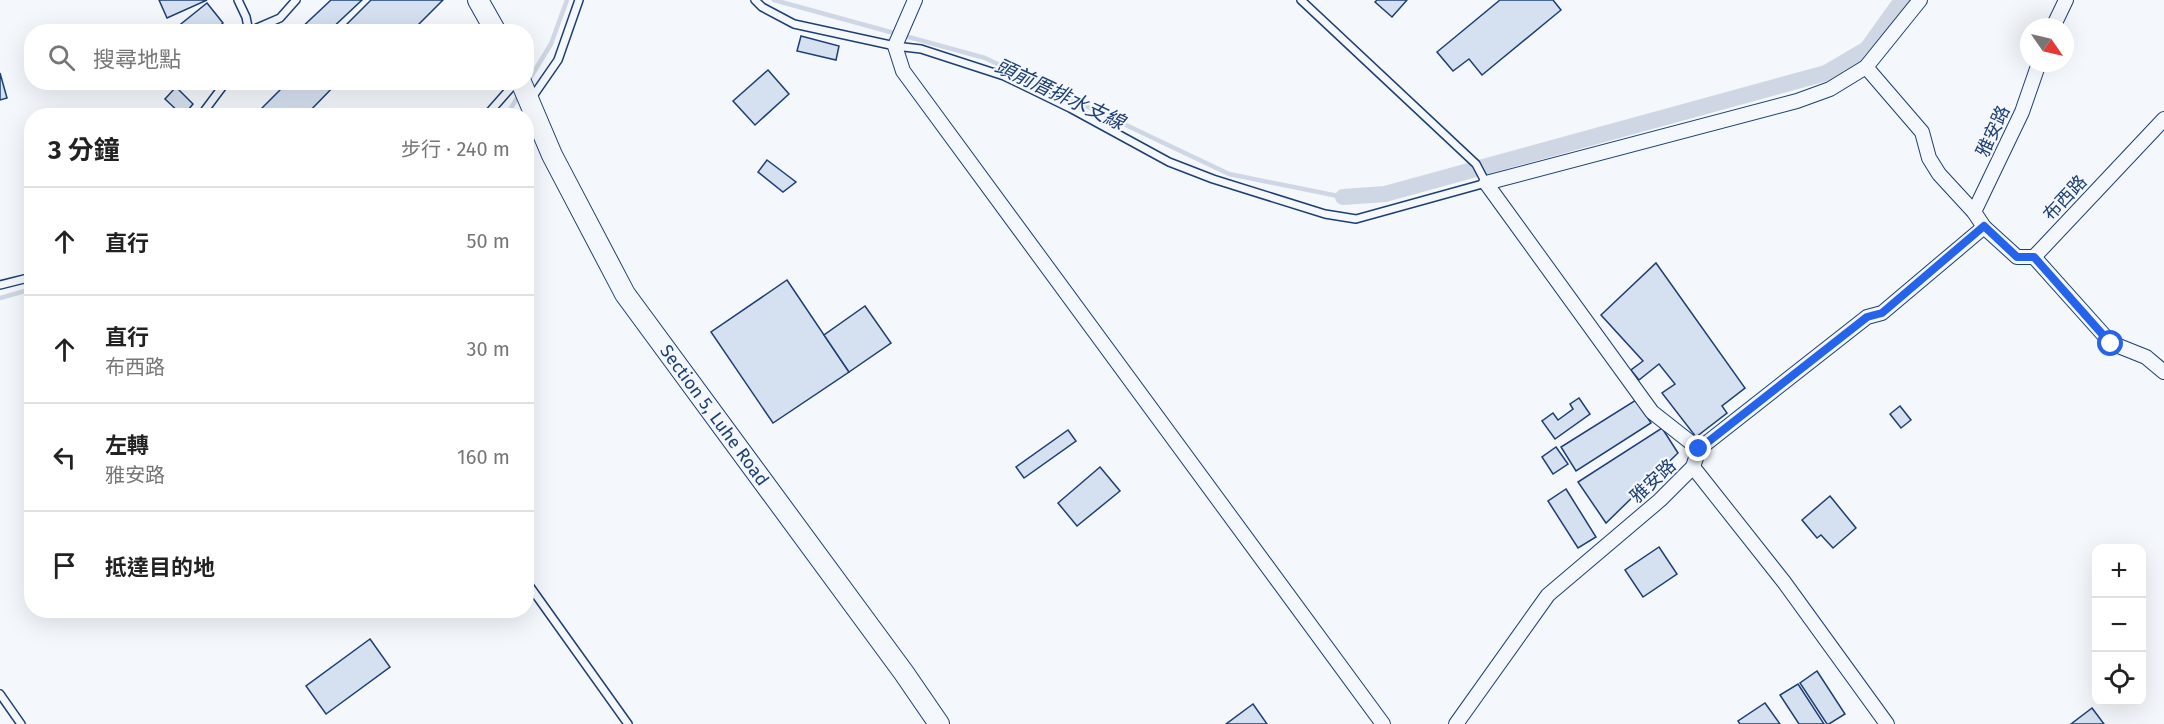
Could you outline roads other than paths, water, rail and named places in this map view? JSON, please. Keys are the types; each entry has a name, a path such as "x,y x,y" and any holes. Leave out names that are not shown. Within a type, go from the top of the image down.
{"main road":[{"path":"478,0 492,24"},
{"name":"Section 5, Luhe Road","path":"524,90 532,108"},
{"name":"Section 5, Luhe Road","path":"534,113 552,155 625,294 904,673 939,724"}],"street":[{"path":"915,0 895,46 903,71 1383,724"},
{"path":"1920,0 1866,67 1830,89 1797,101 1486,183 1652,412 1699,449 1867,317 1882,313 1984,226"},
{"path":"2058,18 2066,0"},
{"path":"1866,67 1922,132 1929,158 1939,174 1984,226 2017,257 2034,257 2111,344 2146,357 2164,372"},
{"name":"雅安路","path":"1974,212 2022,112 2036,72"},
{"name":"布西路","path":"2034,257 2164,119"},
{"name":"雅安路","path":"1456,724 1548,595 1660,500 1694,467 1699,449"},
{"path":"1694,467 1784,582 1887,724"}],"lane":[{"path":"238,0 248,24"},
{"path":"266,24 280,18 296,0"},
{"path":"534,81 558,60 579,0"},
{"path":"755,0 762,7 794,24 895,46 921,49 1004,76 1070,108 1169,162 1213,179 1325,214 1356,219 1486,183 1476,164 1301,0"},
{"path":"206,108 220,90"},
{"path":"498,108 524,90"},
{"path":"0,285 24,279"},
{"path":"534,592 628,724"},
{"path":"0,694 21,724"}],"waterway":[{"name":"頭前厝排水支線","path":"534,72 551,44 567,0"},
{"name":"頭前厝排水支線","path":"774,0 985,58 1229,174 1343,197"},
{"path":"1343,197 1385,194 1826,73 1867,49 1902,0"},
{"name":"頭前厝排水支線","path":"511,108 519,95"},
{"name":"頭前厝排水支線","path":"0,298 24,291"}]}
